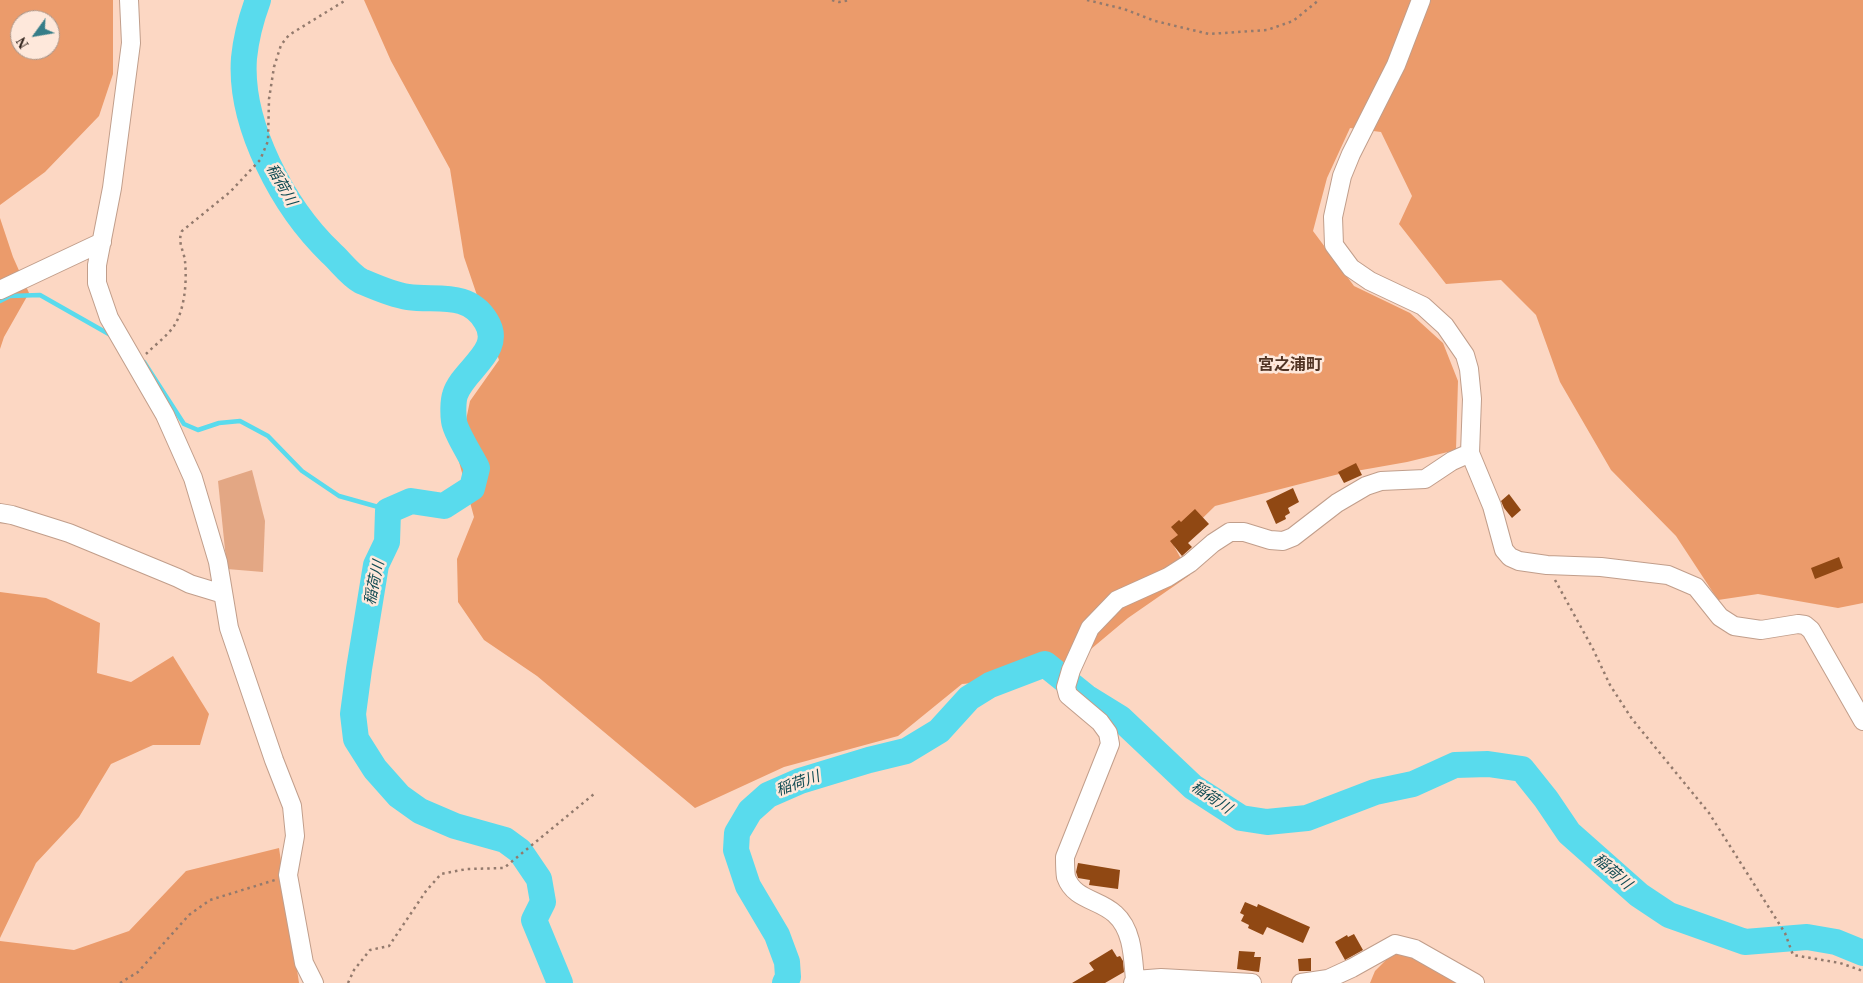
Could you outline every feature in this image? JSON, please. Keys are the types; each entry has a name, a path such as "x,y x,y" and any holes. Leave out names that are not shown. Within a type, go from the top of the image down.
{"street":[{"path":"128,0 131,43 112,188 97,265 97,283 109,318 165,414 193,478 218,562 229,628 274,760 292,806 295,836 288,875 304,963 314,983"},
{"path":"1421,0 1396,65 1350,154 1342,176 1333,217 1334,245 1351,268 1363,277 1423,306 1445,326 1465,355 1469,369 1472,399 1470,453 1492,506 1504,550 1510,557 1520,561 1547,565 1601,566 1668,575 1696,587 1720,617 1734,626 1761,630 1798,624 1805,625 1811,630 1863,721"},
{"path":"0,290 102,242"},
{"path":"1252,983 1161,978 1134,982 1131,943 1125,927 1116,914 1073,890 1066,876 1065,857 1110,744 1108,733 1100,722 1068,695 1066,687 1070,670 1090,628 1117,600 1168,576 1190,563 1230,532 1244,532 1283,542 1293,537 1337,503 1366,486 1381,480 1425,480 1452,461 1470,453"},
{"path":"0,513 69,533 190,584 223,594"},
{"path":"1301,983 1328,979 1395,944 1416,949 1475,983"}],"path":[{"path":"136,364 174,327 181,311 186,283 185,260 180,236 182,231 230,192 260,160 268,141 269,99 280,44 289,35 346,0"},
{"path":"832,0 838,2 850,0"},
{"path":"1087,0 1124,9 1155,21 1209,34 1267,30 1292,21 1318,0"},
{"path":"1547,565 1593,649 1610,685 1632,719 1709,813 1785,933 1793,955 1840,963 1863,971"},
{"path":"348,983 354,970 370,950 388,946 426,891 441,874 466,869 504,868 594,794"},
{"path":"120,983 138,972 189,914 210,900 288,875"}],"shaded area":[{"path":"0,0 113,0 113,74 99,116 45,172 0,205"},
{"path":"364,0 1863,0 1863,603 1838,608 1758,594 1718,600 1676,536 1611,470 1560,382 1536,315 1501,280 1446,284 1399,224 1412,196 1381,132 1350,128 1327,178 1313,231 1354,286 1410,313 1443,343 1458,381 1456,450 1407,462 1339,474 1215,506 1174,546 1190,575 1128,618 1060,675 962,684 898,736 784,767 695,808 537,676 484,640 458,602 457,559 474,517 458,458 470,401 499,360 464,257 450,169 391,61"},
{"path":"0,218 13,257 29,293 4,337 0,349"},
{"path":"252,470 265,521 263,572 227,569 218,481"},
{"path":"0,592 46,598 100,623 97,673 131,682 173,656 209,714 200,745 153,745 111,764 79,817 36,863 0,938"},
{"path":"279,848 299,983 0,983 0,941 74,950 129,931 186,871"},
{"path":"1394,952 1410,953 1461,983 1370,983 1375,971"}],"building":[{"path":"1356,463 1362,475 1344,483 1338,472"},
{"path":"1293,488 1299,502 1288,508 1290,513 1285,516 1286,519 1276,524 1266,501"},
{"path":"1509,494 1521,510 1512,518 1501,501"},
{"path":"1195,509 1209,524 1188,543 1192,547 1182,556 1170,541 1178,535 1171,527 1179,520 1181,522"},
{"path":"1839,557 1843,568 1815,579 1811,568"},
{"path":"1078,863 1120,870 1118,889 1089,885 1090,880 1078,878 1076,872"},
{"path":"1245,902 1257,907 1258,904 1310,927 1303,943 1267,927 1263,935 1248,928 1249,925 1241,921 1244,915 1240,913"},
{"path":"1354,934 1363,950 1345,960 1335,942 1347,935 1348,937"},
{"path":"1112,949 1117,957 1120,956 1123,961 1124,972 1105,983 1072,983 1094,970 1089,963"},
{"path":"1239,951 1255,952 1254,957 1261,957 1259,972 1237,969"},
{"path":"1311,958 1311,971 1299,971 1298,959"}],"waterway":[{"name":"稲荷川","path":"258,0 246,43 244,84 257,137 268,164 297,213 331,253 349,272 361,281 402,296 461,301 479,312 486,321 490,332 490,342 487,351 459,386 454,401 453,415 455,425 477,468 472,488 444,506 411,501 388,511 387,542 376,565 353,714 356,739 375,769 399,796 420,811 455,826 505,840 520,851 539,879 543,902 534,920 560,983"},
{"path":"0,301 10,296 40,295 114,337"},
{"path":"144,362 184,424 198,430 219,423 240,421 268,436 302,471 339,496 389,510"},
{"name":"稲荷川","path":"785,983 788,977 787,962 777,935 748,886 736,850 737,833 750,811 768,795 800,781 906,751 939,731 969,698 990,685 1045,664 1086,697 1120,718 1193,787 1241,818 1267,822 1307,818 1375,792 1413,784 1455,765 1488,764 1522,769 1546,799 1569,833 1639,895 1669,915 1745,942 1807,937 1836,942 1863,953"}],"district":[{"name":"宮之浦町","path":"1290,366"}]}
